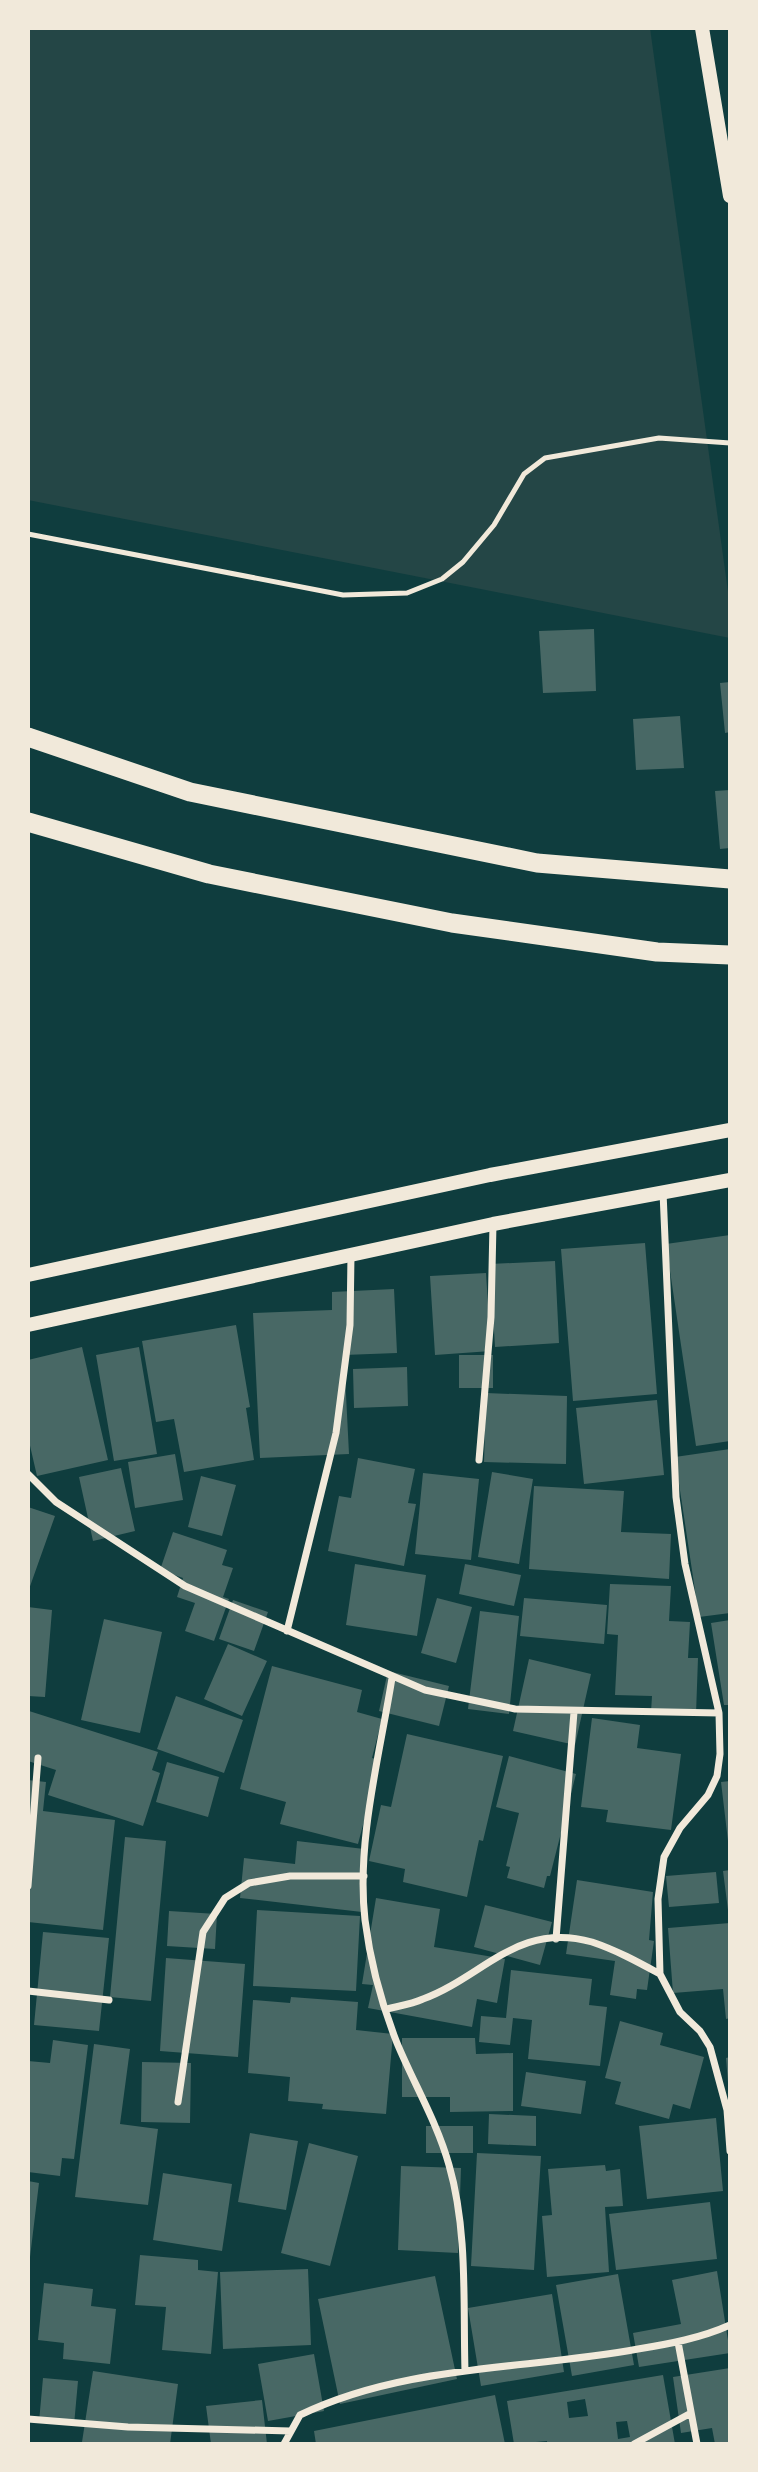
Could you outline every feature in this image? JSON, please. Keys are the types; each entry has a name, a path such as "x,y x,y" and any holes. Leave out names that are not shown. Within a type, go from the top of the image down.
{"highway":[{"path":"28,737 190,792 511,858 537,863 730,879"},
{"path":"28,822 209,874 452,923 657,952 730,955"}],"main road":[{"path":"702,28 730,196"},
{"path":"28,1275 490,1175 730,1130"},
{"path":"28,1325 493,1224 730,1180"}],"street":[{"path":"663,1192 676,1497 685,1564 719,1713 717,1776 708,1796 680,1828 664,1857 658,1899 660,1974 680,2012 700,2031 710,2047 727,2110 730,2151"},
{"path":"480,1460 491,1317 493,1224"},
{"path":"287,1631 336,1433 350,1325 351,1255"},
{"path":"28,1474 56,1502 185,1586 392,1678 425,1690 515,1709 719,1713"},
{"path":"392,1678 364,1856 367,1930 396,2041 441,2141 460,2208 465,2371"},
{"path":"556,1939 573,1712"},
{"path":"28,1886 38,1758"},
{"path":"178,2102 203,1932 225,1898 250,1883 290,1876 364,1876"},
{"path":"387,2009 425,1999 500,1953 529,1940 590,1942 660,1974"},
{"path":"28,1991 109,2000"},
{"path":"284,2444 300,2415 320,2405 419,2376 582,2360 678,2342 730,2325"},
{"path":"678,2342 697,2444"},
{"path":"634,2444 691,2413"},
{"path":"28,2419 128,2427 290,2431"}],"lane":[{"path":"28,534 343,595 407,593 443,579 463,562 494,525 524,474 545,458 659,438 730,443"}],"shaded area":[{"path":"28,28 650,28 730,606 730,638 28,500"}],"building":[{"path":"594,629 596,691 543,693 539,631"},
{"path":"730,682 730,732 725,733 720,683"},
{"path":"680,716 684,768 636,770 633,719"},
{"path":"730,790 730,848 720,849 715,791"},
{"path":"730,1235 730,1441 696,1446 666,1244"},
{"path":"645,1243 657,1394 573,1401 561,1249"},
{"path":"555,1261 559,1343 495,1347 490,1264"},
{"path":"486,1273 491,1351 435,1355 430,1276"},
{"path":"394,1289 397,1353 344,1355 349,1454 260,1458 253,1313 332,1310 332,1292"},
{"path":"236,1325 250,1407 246,1408 254,1460 184,1472 174,1419 156,1422 142,1341"},
{"path":"82,1347 108,1460 37,1476 28,1437 28,1360"},
{"path":"139,1347 157,1454 114,1461 96,1355"},
{"path":"459,1355 493,1355 493,1388 459,1388"},
{"path":"407,1367 408,1406 354,1408 353,1369"},
{"path":"486,1393 567,1396 566,1464 484,1462"},
{"path":"657,1400 664,1475 584,1484 576,1408"},
{"path":"730,1449 730,1613 699,1617 675,1457"},
{"path":"175,1454 183,1500 135,1508 128,1462"},
{"path":"358,1458 415,1469 408,1503 416,1504 404,1566 328,1551 339,1496 351,1498"},
{"path":"121,1468 135,1531 93,1541 79,1477"},
{"path":"492,1472 533,1479 519,1564 478,1557"},
{"path":"423,1473 479,1479 471,1560 415,1554"},
{"path":"201,1476 236,1485 222,1536 188,1527"},
{"path":"534,1486 624,1491 621,1532 671,1534 669,1579 529,1569"},
{"path":"28,1507 55,1516 28,1592"},
{"path":"173,1532 227,1550 222,1565 233,1568 223,1597 229,1599 214,1641 185,1631 195,1603 177,1597 183,1578 160,1570"},
{"path":"355,1564 426,1575 417,1636 346,1625"},
{"path":"465,1564 521,1575 514,1606 459,1594"},
{"path":"610,1584 671,1586 669,1621 690,1622 688,1658 698,1658 696,1714 651,1712 652,1696 615,1695 618,1635 607,1634"},
{"path":"437,1598 472,1607 456,1663 421,1653"},
{"path":"524,1598 607,1605 604,1644 520,1636"},
{"path":"233,1600 268,1612 254,1651 219,1639"},
{"path":"28,1607 52,1610 45,1697 28,1696"},
{"path":"480,1611 519,1616 509,1714 468,1709"},
{"path":"104,1619 162,1632 140,1733 81,1720"},
{"path":"730,1620 730,1705 724,1705 711,1623"},
{"path":"228,1644 267,1661 242,1716 204,1699"},
{"path":"529,1659 591,1674 575,1745 513,1731"},
{"path":"272,1666 362,1690 357,1712 382,1719 372,1758 380,1760 358,1844 280,1824 286,1802 240,1789"},
{"path":"388,1671 449,1686 439,1726 379,1711"},
{"path":"176,1696 243,1720 224,1773 157,1749"},
{"path":"29,1711 158,1752 152,1770 160,1773 143,1826 48,1795 56,1770 28,1761"},
{"path":"592,1718 640,1725 637,1748 681,1754 671,1830 606,1822 608,1810 581,1807"},
{"path":"407,1734 503,1756 483,1841 479,1840 467,1897 403,1882 405,1869 369,1861 381,1805 391,1807"},
{"path":"509,1756 576,1774 550,1876 547,1876 544,1888 507,1878 510,1867 506,1866 519,1813 496,1807"},
{"path":"167,1762 219,1777 208,1817 156,1802"},
{"path":"28,1780 46,1782 43,1811 115,1820 103,1930 28,1922"},
{"path":"730,1781 730,1841 728,1841 721,1782"},
{"path":"125,1837 166,1841 151,2001 110,1997"},
{"path":"297,1841 364,1849 362,1912 240,1898 244,1858 295,1864"},
{"path":"730,1870 730,1909 728,1910 723,1871"},
{"path":"716,1872 719,1903 669,1907 666,1876"},
{"path":"577,1880 653,1892 649,1940 654,1941 647,1990 637,1989 636,1999 610,1995 615,1961 566,1954"},
{"path":"376,1898 440,1909 434,1947 505,1959 497,2003 477,1999 472,2027 368,2008 373,1985 362,1984"},
{"path":"485,1905 552,1922 540,1965 474,1947"},
{"path":"257,1910 360,1916 356,1991 253,1986"},
{"path":"169,1911 217,1914 215,1949 167,1946"},
{"path":"730,1923 730,2018 726,2019 723,1989 673,1993 668,1928"},
{"path":"43,1932 109,1938 99,2031 34,2025"},
{"path":"166,1958 245,1964 238,2057 160,2051"},
{"path":"511,1970 592,1979 589,2005 607,2007 600,2066 528,2059 532,2020 513,2018 510,2045 479,2042 481,2016 506,2018"},
{"path":"291,1997 358,2002 356,2030 393,2034 386,2114 322,2109 323,2104 288,2101 290,2077 248,2073 253,2000 290,2003"},
{"path":"620,2021 663,2033 660,2045 704,2057 690,2109 673,2104 669,2119 615,2104 621,2082 605,2078"},
{"path":"402,2038 475,2038 476,2054 513,2053 513,2111 450,2112 450,2097 402,2097"},
{"path":"53,2040 88,2045 74,2159 62,2158 60,2176 28,2172 28,2061 50,2063"},
{"path":"94,2044 130,2049 120,2124 158,2129 148,2205 75,2197"},
{"path":"730,2057 730,2083 728,2083 726,2058"},
{"path":"142,2062 191,2063 190,2123 141,2122"},
{"path":"526,2072 586,2081 581,2114 521,2106"},
{"path":"489,2114 536,2116 536,2146 488,2144"},
{"path":"716,2118 723,2191 647,2199 639,2126"},
{"path":"426,2126 473,2126 473,2153 426,2153"},
{"path":"250,2133 298,2141 286,2210 238,2202"},
{"path":"309,2143 358,2156 330,2266 281,2253"},
{"path":"477,2153 541,2156 534,2270 471,2266"},
{"path":"605,2165 606,2171 620,2169 623,2206 605,2207 609,2272 547,2277 542,2216 552,2215 548,2169"},
{"path":"401,2166 461,2168 458,2253 398,2250"},
{"path":"163,2173 232,2184 222,2251 153,2240"},
{"path":"28,2181 39,2183 30,2257 28,2257"},
{"path":"710,2202 717,2259 616,2270 609,2214"},
{"path":"140,2255 198,2260 198,2270 218,2272 211,2354 162,2350 166,2307 135,2305"},
{"path":"308,2269 311,2345 223,2349 220,2272"},
{"path":"717,2271 730,2353 639,2367 633,2333 681,2324 672,2280"},
{"path":"618,2274 634,2365 572,2376 556,2285"},
{"path":"435,2276 457,2379 340,2404 318,2299"},
{"path":"44,2283 93,2289 91,2306 116,2309 110,2364 63,2359 64,2343 38,2340"},
{"path":"552,2294 564,2372 481,2386 468,2308"},
{"path":"314,2354 324,2411 268,2421 258,2364"},
{"path":"730,2368 730,2444 715,2444 712,2428 681,2433 673,2377"},
{"path":"93,2371 178,2384 170,2444 82,2442"},
{"path":"663,2375 675,2444 547,2444 547,2441 514,2444 507,2401","holes":["585,2399 588,2416 569,2418 567,2402","627,2421 630,2437 618,2439 616,2422"]},
{"path":"43,2378 78,2381 74,2425 39,2422"},
{"path":"495,2395 505,2444 316,2444 314,2431"},
{"path":"262,2400 267,2444 211,2444 206,2406"}]}
